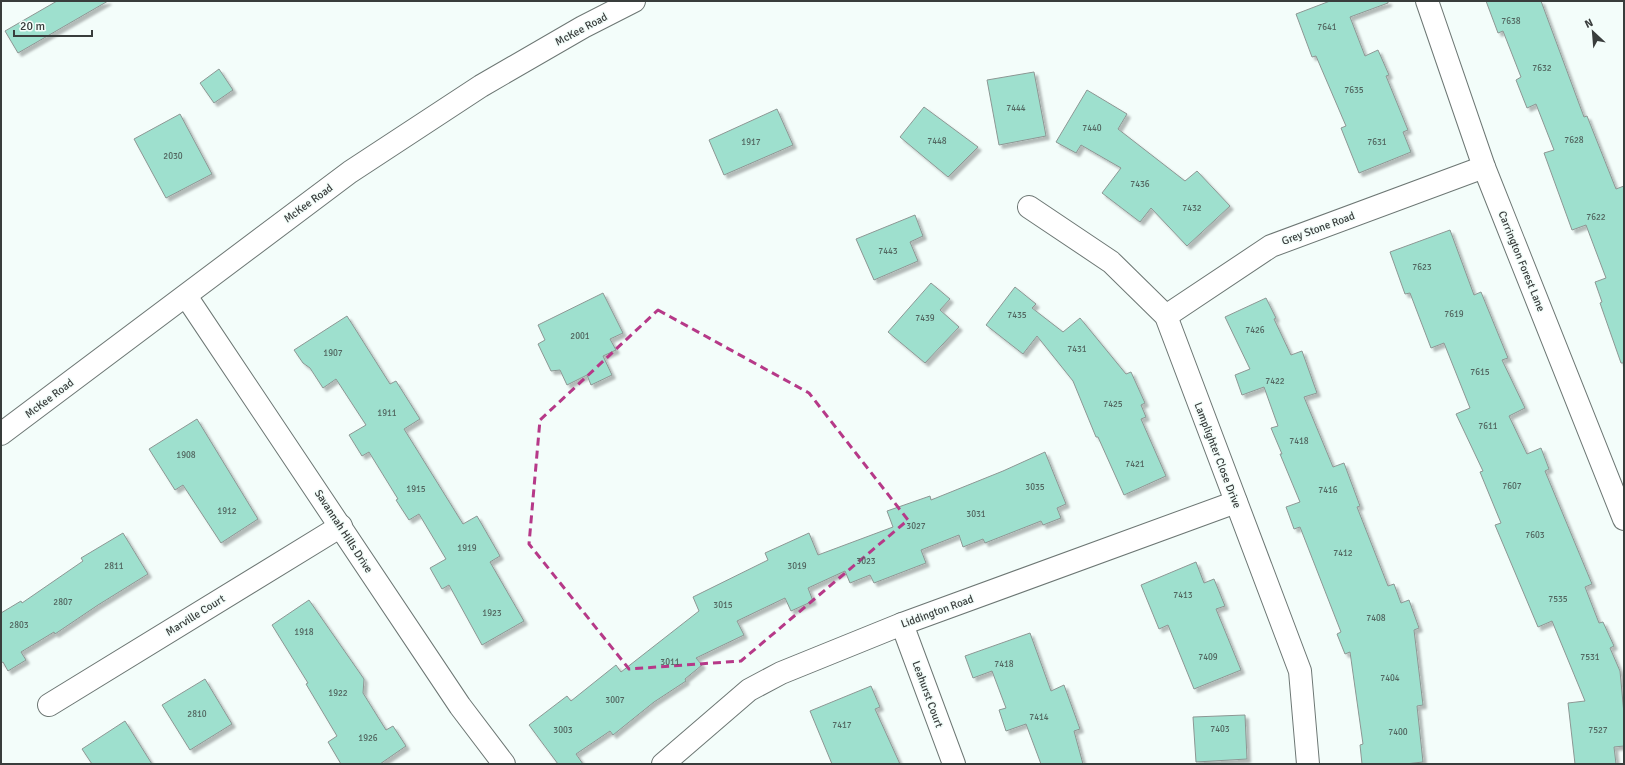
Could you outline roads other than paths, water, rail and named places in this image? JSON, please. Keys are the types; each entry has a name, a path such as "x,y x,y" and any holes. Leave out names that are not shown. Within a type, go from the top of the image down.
{"street":[{"name":"McKee Road","path":"1,434 186,296 292,214 350,172 458,100 583,26 634,1"},
{"name":"Carrington Forest Lane","path":"1427,1 1484,167 1624,519"},
{"name":"Grey Stone Road","path":"1166,316 1272,246 1484,167"},
{"name":"Lamplighter Close Drive","path":"1029,207 1112,262 1166,316 1300,671 1308,764"},
{"name":"Savannah Hills Drive","path":"186,296 460,706 504,764"},
{"name":"Liddington Road","path":"663,764 750,690 781,673 902,624 1236,502"},
{"name":"Marville Court","path":"49,705 341,526"},
{"name":"Leahurst Court","path":"902,624 954,764"}]}
